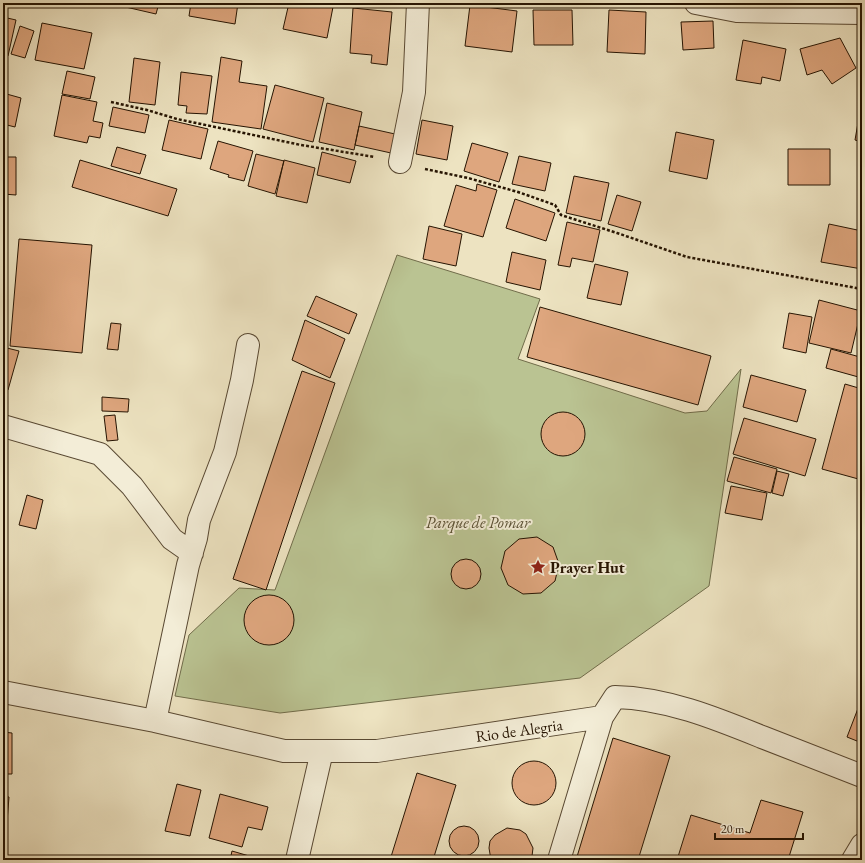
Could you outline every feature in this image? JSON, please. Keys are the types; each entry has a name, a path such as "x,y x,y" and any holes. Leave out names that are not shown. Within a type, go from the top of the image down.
{"street":[{"path":"400,162 414,92 418,3"},
{"path":"696,3 737,11 862,13"},
{"path":"155,721 199,520 225,452 242,380 248,345"},
{"path":"3,426 100,454 132,486 172,539 192,553"},
{"name":"Rio de Alegria","path":"3,692 155,721 284,751 377,751 602,718"},
{"path":"559,860 602,718 615,697 657,702 713,717 862,776"},
{"path":"298,860 322,751"},
{"path":"852,860 862,844"}],"path":[{"path":"111,102 147,110 177,119 294,143 400,162 428,170 468,178 518,192 555,206 561,215 687,257 862,289"}],"green space":[{"name":"Parque de Pomar","path":"397,255 540,299 518,359 685,413 707,411 741,369 709,586 580,678 280,713 175,696 189,635 239,588 275,590"}],"building":[{"path":"118,3 159,3 156,14 117,5"},
{"path":"191,3 238,3 235,24 189,16"},
{"path":"244,3 261,3 260,7"},
{"path":"289,3 313,3 333,7 327,38 283,29"},
{"path":"470,5 517,11 512,52 465,46"},
{"path":"353,8 392,12 387,65 371,63 372,55 350,53"},
{"path":"533,10 572,10 573,45 534,45"},
{"path":"609,10 646,12 645,54 607,52"},
{"path":"3,17 16,20 8,56 3,55"},
{"path":"713,21 714,48 683,50 681,22"},
{"path":"42,23 92,33 84,69 35,60"},
{"path":"20,26 34,31 25,58 11,54"},
{"path":"840,38 856,68 832,84 822,70 807,75 800,49"},
{"path":"743,40 786,49 780,81 762,77 761,84 736,80"},
{"path":"221,57 242,61 239,82 267,86 261,129 212,122"},
{"path":"134,58 160,62 155,105 129,102"},
{"path":"67,71 95,77 90,99 62,94"},
{"path":"181,72 212,76 207,114 186,113 187,106 178,105"},
{"path":"275,85 324,98 313,142 263,129"},
{"path":"3,93 21,98 15,127 3,124"},
{"path":"62,95 97,102 93,121 103,123 100,138 89,136 87,143 54,136"},
{"path":"327,103 362,112 354,150 319,142"},
{"path":"113,107 149,115 145,133 109,126"},
{"path":"859,117 862,117 862,142 855,140"},
{"path":"169,120 208,129 201,159 162,150"},
{"path":"422,120 453,126 447,160 416,154"},
{"path":"359,126 395,134 391,153 355,145"},
{"path":"676,132 714,140 707,179 669,171"},
{"path":"218,141 253,151 244,181 228,177 229,175 210,169"},
{"path":"472,143 508,153 499,182 464,171"},
{"path":"117,147 146,155 140,174 111,166"},
{"path":"788,149 830,149 830,185 788,185"},
{"path":"322,152 356,161 350,183 317,175"},
{"path":"256,154 284,161 275,194 248,186"},
{"path":"519,156 551,163 545,191 512,184"},
{"path":"3,157 16,157 16,195 3,194"},
{"path":"80,160 177,189 168,216 72,187"},
{"path":"284,160 315,168 307,203 276,196"},
{"path":"574,176 609,183 601,221 566,213"},
{"path":"477,184 497,190 483,237 444,226 456,185 476,191"},
{"path":"617,195 641,202 632,231 608,224"},
{"path":"515,199 555,213 546,241 506,228"},
{"path":"567,222 600,230 593,262 572,258 570,267 558,265"},
{"path":"829,224 862,231 862,269 821,262"},
{"path":"429,226 462,234 456,266 423,259"},
{"path":"19,239 92,245 82,353 10,346"},
{"path":"512,252 546,260 540,290 506,282"},
{"path":"595,264 628,272 621,305 587,298"},
{"path":"316,296 357,314 349,334 307,316"},
{"path":"819,300 861,311 851,353 809,343"},
{"path":"540,307 711,356 698,405 527,357"},
{"path":"789,313 812,317 806,353 783,348"},
{"path":"305,320 345,339 330,378 292,360"},
{"path":"111,323 121,324 118,350 107,349"},
{"path":"3,347 19,351 8,390 3,388"},
{"path":"831,349 860,357 862,351 862,378 826,368"},
{"path":"302,371 335,383 266,590 233,579"},
{"path":"751,375 806,390 797,422 743,407"},
{"path":"845,384 862,389 862,480 822,469"},
{"path":"102,397 129,399 128,412 102,411"},
{"path":"563,412 575,416 581,422 585,434 581,446 575,452 563,456 551,452 545,446 541,434 545,422 551,416"},
{"path":"115,415 118,440 107,441 104,416"},
{"path":"744,418 816,439 805,476 733,454"},
{"path":"734,457 777,469 771,493 727,481"},
{"path":"777,471 789,474 783,496 772,493"},
{"path":"731,486 767,493 762,520 725,513"},
{"path":"27,495 43,500 36,529 19,525"},
{"path":"537,537 553,547 559,564 555,581 541,593 523,594 508,585 501,568 505,551 519,539"},
{"path":"466,559 472,560 480,568 480,580 472,588 466,589 460,588 452,580 451,574 452,568 460,560"},
{"path":"269,595 279,597 287,602 292,610 294,620 292,630 287,638 279,643 269,645 259,643 251,638 246,630 244,620 246,610 251,602 259,597"},
{"path":"862,698 862,743 847,737"},
{"path":"3,732 12,733 12,774 3,774"},
{"path":"613,738 670,756 638,860 576,860"},
{"path":"534,761 546,765 552,771 556,783 552,795 546,801 534,805 522,801 516,795 512,783 516,771 522,765"},
{"path":"417,773 456,785 433,860 390,860"},
{"path":"177,784 201,790 190,836 165,831"},
{"path":"220,794 268,807 262,830 248,827 242,847 209,838"},
{"path":"3,796 9,797 4,860 3,860"},
{"path":"761,800 803,812 788,860 677,860 691,815 750,833"},
{"path":"464,826 475,830 479,841 475,852 464,856 453,852 449,841 453,830"},
{"path":"507,828 520,830 526,834 533,848 530,860 491,860 489,848 490,841 495,835"},
{"path":"232,851 256,858 264,860 230,860"}],"place":[{"name":"Prayer Hut","path":"538,567"}]}
